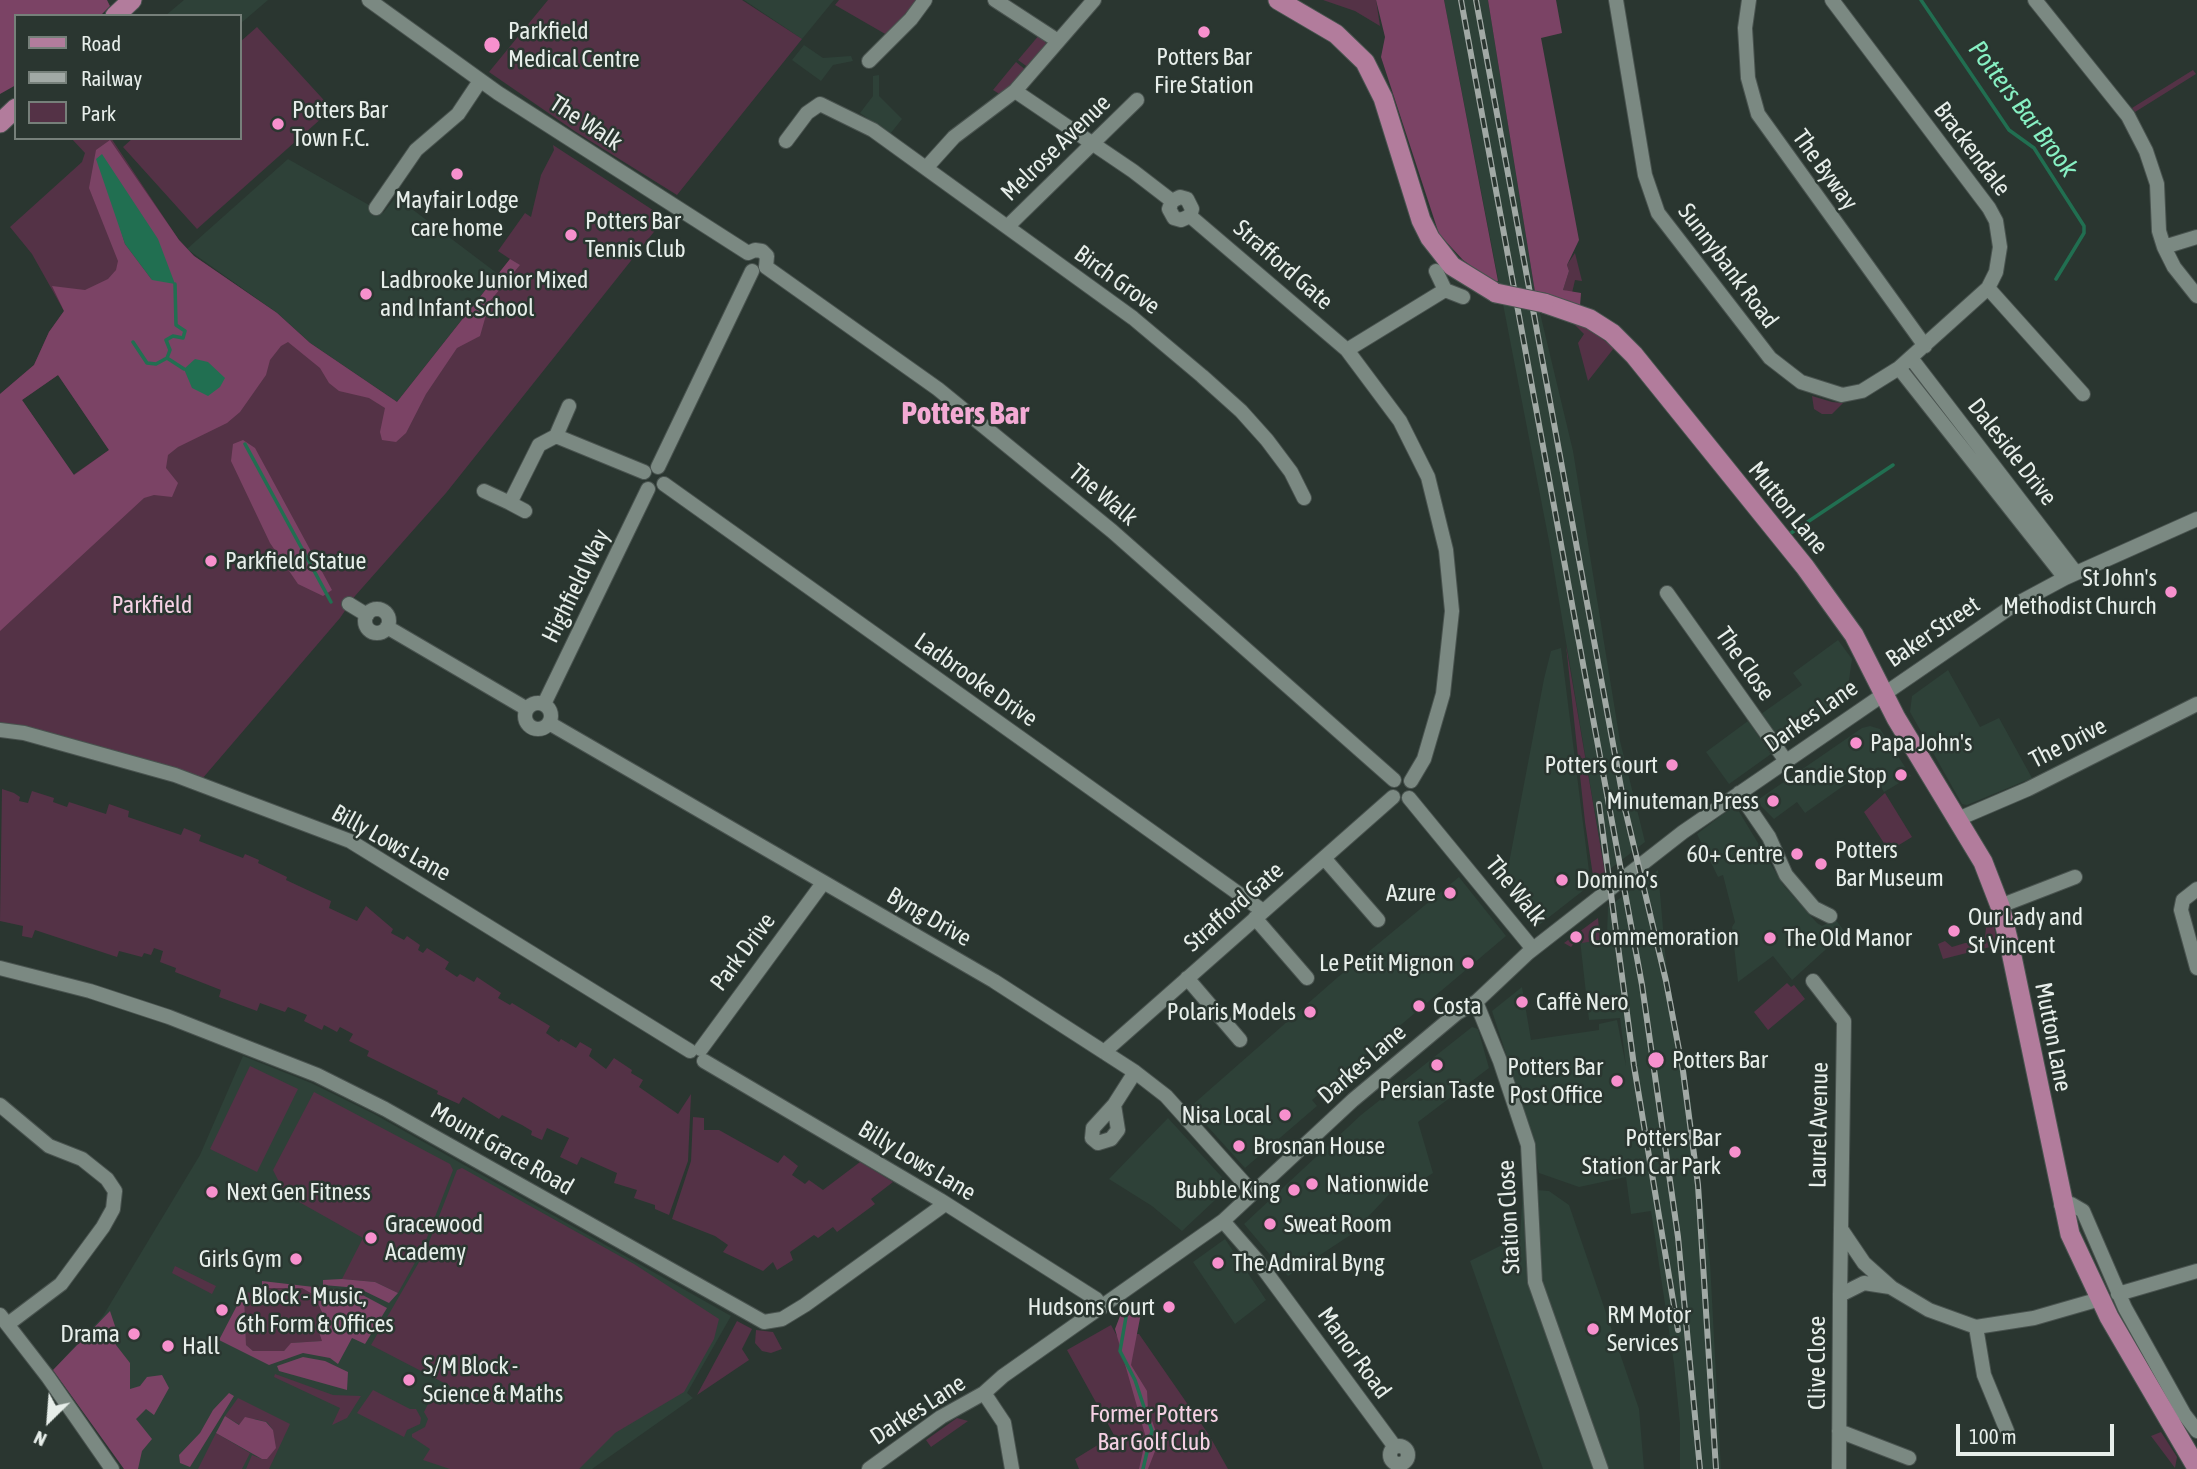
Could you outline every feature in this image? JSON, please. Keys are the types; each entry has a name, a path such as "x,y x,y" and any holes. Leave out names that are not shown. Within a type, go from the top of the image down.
{"main road":[{"path":"117,14 132,0"},
{"name":"Mutton Lane","path":"1278,0 1336,34 1365,62 1383,98 1421,220 1430,238 1452,266 1496,293 1544,303 1590,318 1612,333 1634,355 1810,574 1854,635 1896,718 1983,862 2000,906 2061,1205 2072,1240 2109,1296 2176,1419 2193,1467"},
{"path":"0,123 14,110"}],"street":[{"name":"The Walk","path":"369,0 480,80 748,253 746,264 759,269 938,389 1112,531 1394,780"},
{"path":"869,61 911,19 925,0"},
{"path":"995,0 1058,41"},
{"path":"926,168 954,137 1015,91 1094,0"},
{"name":"Sunnybank Road","path":"1616,0 1644,175 1652,201 1668,228 1770,358 1797,380 1842,395 1862,391 1905,363"},
{"name":"The Byway","path":"1749,0 1745,28 1748,78 1758,114 1926,346"},
{"name":"Brackendale","path":"1832,0 1993,214 2000,247 1996,272 1988,288 1905,363"},
{"path":"2035,0 2128,116 2146,150 2157,184 2159,231 2164,247 2174,267 2197,296"},
{"path":"376,208 416,150 435,127 458,114 480,80"},
{"name":"Strafford Gate","path":"1015,91 1172,201 1169,209 1174,218 1181,220 1190,216 1347,350 1400,421 1417,451 1433,494 1448,560 1452,611 1447,677 1424,759 1411,781"},
{"name":"Melrose Avenue","path":"1007,227 1094,145 1137,100"},
{"name":"Birch Grove","path":"786,141 807,113 820,104 873,130 1146,328 1241,411 1291,472 1304,498"},
{"path":"2164,247 2197,237"},
{"path":"556,436 651,470 664,473 664,484 657,489 648,489 642,481 651,470 759,269"},
{"path":"1436,271 1445,290 1463,297"},
{"path":"1988,288 2083,394"},
{"path":"1347,350 1445,290"},
{"name":"Daleside Drive","path":"1905,363 2071,576"},
{"path":"510,503 539,445 556,436 569,406"},
{"name":"Ladbrooke Drive","path":"664,484 1259,915 1307,978"},
{"name":"Highfield Way","path":"544,704 648,489"},
{"path":"484,491 525,511"},
{"name":"Baker Street","path":"1884,693 2011,607 2071,576 2197,520"},
{"name":"The Close","path":"1667,593 1786,761"},
{"path":"349,604 367,615 376,609 383,611 389,620 387,627 527,709"},
{"name":"Darkes Lane","path":"869,1469 941,1418 984,1393 1003,1376 1223,1221 1353,1100 1457,1013 1476,1002 1533,948 1673,840 1884,693"},
{"path":"533,704 544,704 551,711 549,723 537,729 530,725 526,718 527,709 533,704"},
{"name":"The Drive","path":"1958,819 2028,789 2197,704"},
{"name":"Byng Drive","path":"549,723 994,981 1135,1072 1166,1096 1253,1193"},
{"name":"Billy Lows Lane","path":"0,730 43,737 184,778 351,841 945,1203 1096,1299 1102,1307"},
{"path":"1402,777 1411,781 1413,792 1409,798 1402,800 1393,797 1390,788 1394,780 1402,777"},
{"path":"1739,793 1769,837 1786,875 1821,914 1830,916"},
{"name":"Strafford Gate","path":"1104,1052 1393,797"},
{"name":"The Walk","path":"1409,798 1533,948"},
{"path":"1324,858 1378,920"},
{"path":"2000,906 2075,877"},
{"name":"Park Drive","path":"698,1054 823,883"},
{"path":"2197,889 2183,900 2181,910 2197,968"},
{"name":"Mount Grace Road","path":"0,968 90,991 169,1017 317,1075 385,1109 764,1322 782,1318 805,1305 945,1203"},
{"path":"1187,978 1240,1040"},
{"name":"Laurel Avenue","path":"1813,981 1844,1021 1840,1295"},
{"name":"Station Close","path":"1476,1002 1500,1061 1528,1145 1535,1282 1601,1469"},
{"path":"1114,1105 1135,1072"},
{"path":"0,1105 49,1146 82,1159 107,1179 115,1191 113,1209 103,1227 61,1283 4,1319 112,1469"},
{"name":"Manor Road","path":"1223,1221 1257,1260 1395,1447 1390,1452 1391,1461 1408,1465"},
{"path":"1841,1229 1864,1263 1892,1288 1929,1310 1976,1327 2034,1318 2197,1271"},
{"path":"1840,1295 1864,1283 1892,1288"},
{"name":"Clive Close","path":"1839,1469 1840,1295"},
{"path":"1976,1327 1981,1366 2007,1431"},
{"path":"984,1393 1004,1423 1012,1469"},
{"name":"Mutton Lane","path":"2176,1419 2197,1431"},
{"name":"Clive Close","path":"1839,1431 1909,1458"}],"shaded area":[{"path":"184,0 268,0 242,22 242,14 167,14"},
{"path":"744,0 834,0 802,39"},
{"path":"1444,0 1488,0 1535,292 1573,451 1620,741 1645,842 1605,873 1549,541"},
{"path":"804,45 823,58 851,56 853,61 833,65 821,81 792,60"},
{"path":"879,75 879,96 902,119 890,134 860,113 873,96 873,76"},
{"path":"102,154 158,239 175,284 152,280 125,244 96,159"},
{"name":"Ladbrooke Junior Mixed and Infant School","path":"288,159 383,213 396,197 498,274 397,402 310,343 277,313 187,249"},
{"path":"195,359 208,362 225,378 220,387 208,396 192,388 184,369"},
{"path":"1838,640 1852,659 1846,701 1782,745 1761,714 1802,685 1793,673"},
{"path":"1561,648 1590,879 1589,886 1539,925 1505,884 1544,679 1551,651"},
{"path":"1948,670 1980,727 1999,718 2032,778 1967,805 1962,804 1910,712 1912,696"},
{"path":"1748,721 1771,754 1729,784 1706,752"},
{"path":"1870,726 1880,729 1911,776 1884,792 1873,774 1863,772 1805,813 1797,802 1774,819 1759,804 1759,799 1862,728"},
{"path":"1735,805 1784,886 1817,923 1822,926 1835,919 1845,932 1792,980 1773,956 1738,982 1732,927 1735,922 1723,875 1718,877 1697,834"},
{"path":"1658,870 1666,963 1691,1103 1710,1262 1721,1469 1680,1469 1680,1424 1674,1364 1651,1211 1631,1214 1626,1177 1579,1187 1539,1173 1523,1106 1492,1011 1522,987 1531,1040 1599,1030 1599,1024 1617,1020 1626,1066 1620,1018 1589,1020 1580,940 1607,935 1608,907"},
{"path":"1459,877 1506,936 1312,1100 1317,1106 1245,1168 1190,1107 1338,977"},
{"path":"1472,1027 1478,1029 1489,1068 1418,1122 1433,1173 1422,1180 1411,1171 1352,1234 1288,1276 1244,1224 1361,1115"},
{"name":"Gracewood Academy","path":"243,1056 311,1083 374,1114 731,1316 687,1393 693,1398 592,1469 124,1469 53,1370 103,1316 200,1155"},
{"path":"1168,1118 1230,1186 1182,1231 1152,1206 1109,1179"},
{"path":"1523,1189 1549,1191 1569,1205 1639,1409 1644,1469 1543,1469 1470,1261 1520,1236"},
{"path":"1225,1239 1266,1300 1235,1324 1193,1262"}],"green space":[{"path":"0,0 107,0 110,6 102,14 14,14 14,86 0,94"},
{"path":"548,0 742,0 802,39 677,195 576,132 489,72"},
{"path":"839,0 917,0 887,35 835,5"},
{"path":"1323,0 1376,0 1380,26 1355,11"},
{"path":"1376,0 1444,0 1498,281 1493,282 1463,260 1439,234 1381,57 1385,37"},
{"path":"1488,0 1556,0 1562,33 1541,38 1579,240 1567,265 1569,271 1563,290 1581,293 1580,306 1535,292"},
{"name":"Potters Bar Town F.C.","path":"257,27 332,109 197,229 123,147 131,140 242,140 242,40"},
{"path":"1040,34 1047,45 1029,68 1018,60"},
{"path":"1016,62 1027,71 1001,95 993,90"},
{"path":"2193,70 2196,74 2135,112 2132,108"},
{"name":"Parkfield","path":"73,140 112,140 179,240 194,256 277,313 310,343 397,402 510,259 498,251 525,213 531,217 541,175 554,150 553,145 665,218 446,493 355,596 340,618 202,779 0,727 0,394 34,365 49,332 64,311 32,254 10,227 82,162 85,153","holes":["58,375 109,450 73,475 22,400"]},
{"path":"110,140 179,240 194,256 277,313 310,343 397,402 510,259 520,265 490,301 480,336 457,348 426,394 406,433 396,442 382,440 380,432 385,408 369,398 339,391 329,383 320,368 288,342 281,346 270,360 266,375 240,412 227,423 178,447 168,455 166,468 178,483 172,497 154,495 144,498 0,631 0,394 34,365 49,332 64,311 52,286 85,290 108,279 116,270 118,261 89,188 96,150","holes":["109,191 152,280 125,244","58,375 109,450 74,475 22,400"]},
{"path":"1575,253 1582,281 1575,280 1572,293 1563,290 1569,271 1567,265"},
{"path":"1573,323 1588,328 1614,348 1588,381 1578,343 1584,334"},
{"path":"1812,396 1843,403 1832,414 1822,414 1814,409"},
{"path":"243,440 255,448 332,590 323,596 298,584 270,543 231,461 233,444"},
{"path":"1566,645 1605,873 1599,876 1593,876 1585,822"},
{"path":"2,789 20,797 19,801 28,803 32,791 54,798 53,802 67,807 69,802 106,814 109,804 129,811 128,817 181,835 184,828 201,835 199,841 243,858 245,854 259,860 258,863 287,877 286,880 331,901 329,908 357,921 366,906 393,929 391,933 404,940 407,936 420,945 418,950 423,953 427,948 449,962 445,969 457,977 460,974 474,982 477,977 501,993 498,998 510,1005 512,1003 550,1026 546,1033 559,1042 561,1039 576,1048 580,1042 592,1049 589,1056 606,1069 614,1058 632,1070 631,1073 643,1080 639,1087 678,1114 691,1094 688,1161 669,1215 655,1209 655,1205 634,1198 637,1190 614,1183 617,1173 581,1157 577,1165 560,1157 569,1138 547,1128 542,1140 531,1135 532,1131 522,1125 502,1115 499,1119 463,1097 459,1104 437,1094 438,1091 367,1056 369,1051 349,1041 353,1034 340,1027 337,1032 324,1025 322,1030 304,1021 307,1015 288,1007 285,1012 260,1003 257,1011 219,997 221,990 175,972 176,968 160,962 163,951 154,948 151,955 144,953 142,957 119,951 117,957 35,930 32,938 22,936 23,926 0,921"},
{"path":"1885,793 1912,837 1889,851 1864,812"},
{"path":"1983,913 1992,918 1998,945 1943,959 1938,944 1945,941 1952,947 1977,943 1985,937 1986,928 1979,915"},
{"path":"1598,918 1600,940 1582,943 1582,938 1571,947 1564,943"},
{"path":"1787,983 1791,987 1794,985 1805,999 1768,1030 1754,1012"},
{"path":"250,1066 298,1089 257,1172 210,1149"},
{"path":"314,1092 450,1164 453,1170 423,1248 398,1293 375,1282 342,1279 363,1238 285,1194 273,1170"},
{"path":"693,1117 704,1118 704,1130 719,1130 778,1163 784,1155 798,1166 792,1175 805,1184 809,1180 823,1190 860,1162 893,1182 871,1199 875,1204 837,1232 833,1227 818,1238 814,1235 790,1252 793,1260 777,1270 773,1262 763,1271 723,1252 728,1245 715,1236 672,1219 691,1161"},
{"path":"462,1168 634,1264 719,1319 714,1339 684,1392 615,1433 579,1469 450,1469 423,1460 430,1449 412,1437 412,1434 425,1427 428,1419 424,1412 430,1400 441,1405 450,1386 371,1345 426,1250 457,1170"},
{"path":"175,1266 216,1286 212,1294 172,1273"},
{"path":"323,1280 375,1282 398,1293 389,1303 358,1288 323,1285"},
{"path":"262,1281 357,1292 387,1308 365,1344 352,1338 338,1364 330,1358 303,1353 269,1365 219,1340 244,1292 246,1345 253,1351 284,1351 291,1343 322,1341 319,1332 327,1323 314,1295 302,1288 262,1288"},
{"path":"262,1288 302,1288 314,1295 327,1324 323,1341 292,1343 284,1351 253,1351 246,1345 244,1292 253,1293"},
{"path":"1130,1303 1138,1304 1141,1313 1131,1365 1147,1391 1148,1409 1159,1441 1148,1469 1139,1469 1146,1438 1115,1329 1120,1316"},
{"path":"110,1311 116,1329 116,1345 130,1363 130,1389 140,1386 147,1377 162,1375 169,1388 154,1415 146,1409 136,1419 152,1439 142,1451 138,1469 124,1469 53,1370"},
{"path":"737,1321 752,1329 742,1349 749,1360 697,1395"},
{"name":"Former Potters Bar Golf Club","path":"1111,1325 1117,1336 1119,1333 1139,1334 1209,1435 1228,1469 1079,1469 1075,1459 1114,1435 1067,1350"},
{"path":"756,1330 773,1332 782,1349 771,1353 762,1351 755,1343"},
{"path":"303,1357 325,1361 348,1372 347,1390 279,1371 277,1366"},
{"path":"275,1374 333,1395 361,1396 347,1418 332,1425 340,1408 274,1377"},
{"path":"373,1390 410,1409 416,1409 421,1418 420,1424 407,1430 404,1437 357,1413"},
{"path":"229,1393 234,1396 190,1467 180,1463 179,1455 200,1433 213,1410"},
{"path":"238,1398 290,1424 269,1469 246,1469 252,1455 262,1459 273,1430 267,1422 255,1419 240,1425 225,1416"},
{"path":"225,1416 239,1425 245,1417 266,1422 273,1430 276,1448 267,1459 262,1459 216,1433"},
{"path":"957,1418 968,1421 931,1447 926,1440"},
{"path":"2161,1432 2177,1457 2175,1468 2151,1436"},
{"path":"216,1433 250,1453 242,1469 198,1469"}],"waterway":[{"name":"Potters Bar Brook","path":"1921,0 2009,130 2034,148 2084,226 2084,233 2056,279"},
{"path":"167,358 170,350 166,340 173,336 183,338 185,331 176,325 175,284"},
{"path":"133,342 147,363 156,364 167,358 184,369"},
{"path":"245,444 331,602"},
{"name":"Potters Bar Brook","path":"1791,533 1893,465"},
{"name":"Potters Bar Brook","path":"1126,1317 1120,1351 1135,1380 1152,1431 1143,1469"}],"railway":[{"path":"1461,0 1642,985 1678,1237 1700,1469"},
{"path":"1476,0 1625,809 1666,981 1683,1071 1698,1185 1716,1469"},
{"path":"1599,804 1634,1066 1678,1330"}],"place":[{"name":"Potters Bar Fire Station","path":"1204,32"},
{"name":"Parkfield Medical Centre","path":"492,45"},
{"name":"Potters Bar Town F.C.","path":"278,124"},
{"name":"Mayfair Lodge care home","path":"457,174"},
{"name":"Potters Bar Tennis Club","path":"571,235"},
{"name":"Ladbrooke Junior Mixed and Infant School","path":"366,294"},
{"name":"Parkfield Statue","path":"211,561"},
{"name":"St John's Methodist Church","path":"2171,592"},
{"name":"Papa John's","path":"1856,743"},
{"name":"Potters Court","path":"1672,765"},
{"name":"Candie Stop","path":"1901,775"},
{"name":"Minuteman Press","path":"1773,801"},
{"name":"60+ Centre","path":"1797,854"},
{"name":"Potters Bar Museum","path":"1821,864"},
{"name":"Domino's","path":"1562,880"},
{"name":"Azure","path":"1450,893"},
{"name":"Our Lady and St Vincent","path":"1954,931"},
{"name":"Commemoration","path":"1576,937"},
{"name":"The Old Manor","path":"1770,938"},
{"name":"Le Petit Mignon","path":"1468,963"},
{"name":"Caffè Nero","path":"1522,1002"},
{"name":"Costa","path":"1419,1006"},
{"name":"Polaris Models","path":"1310,1012"},
{"name":"Potters Bar","path":"1656,1060"},
{"name":"Persian Taste","path":"1437,1065"},
{"name":"Potters Bar Post Office","path":"1617,1081"},
{"name":"Nisa Local","path":"1285,1115"},
{"name":"Brosnan House","path":"1239,1146"},
{"name":"Potters Bar Station Car Park","path":"1735,1152"},
{"name":"Nationwide","path":"1312,1184"},
{"name":"Bubble King","path":"1294,1190"},
{"name":"Next Gen Fitness","path":"212,1192"},
{"name":"Sweat Room","path":"1270,1224"},
{"name":"Gracewood Academy","path":"371,1238"},
{"name":"Girls Gym","path":"296,1259"},
{"name":"The Admiral Byng","path":"1218,1263"},
{"name":"Hudsons Court","path":"1169,1307"},
{"name":"A Block - Music, 6th Form & Offices","path":"222,1310"},
{"name":"RM Motor Services","path":"1593,1329"},
{"name":"Drama","path":"134,1334"},
{"name":"Hall","path":"168,1346"},
{"name":"S/M Block - Science & Maths","path":"409,1380"}],"district":[{"name":"Potters Bar","path":"965,414"}]}
